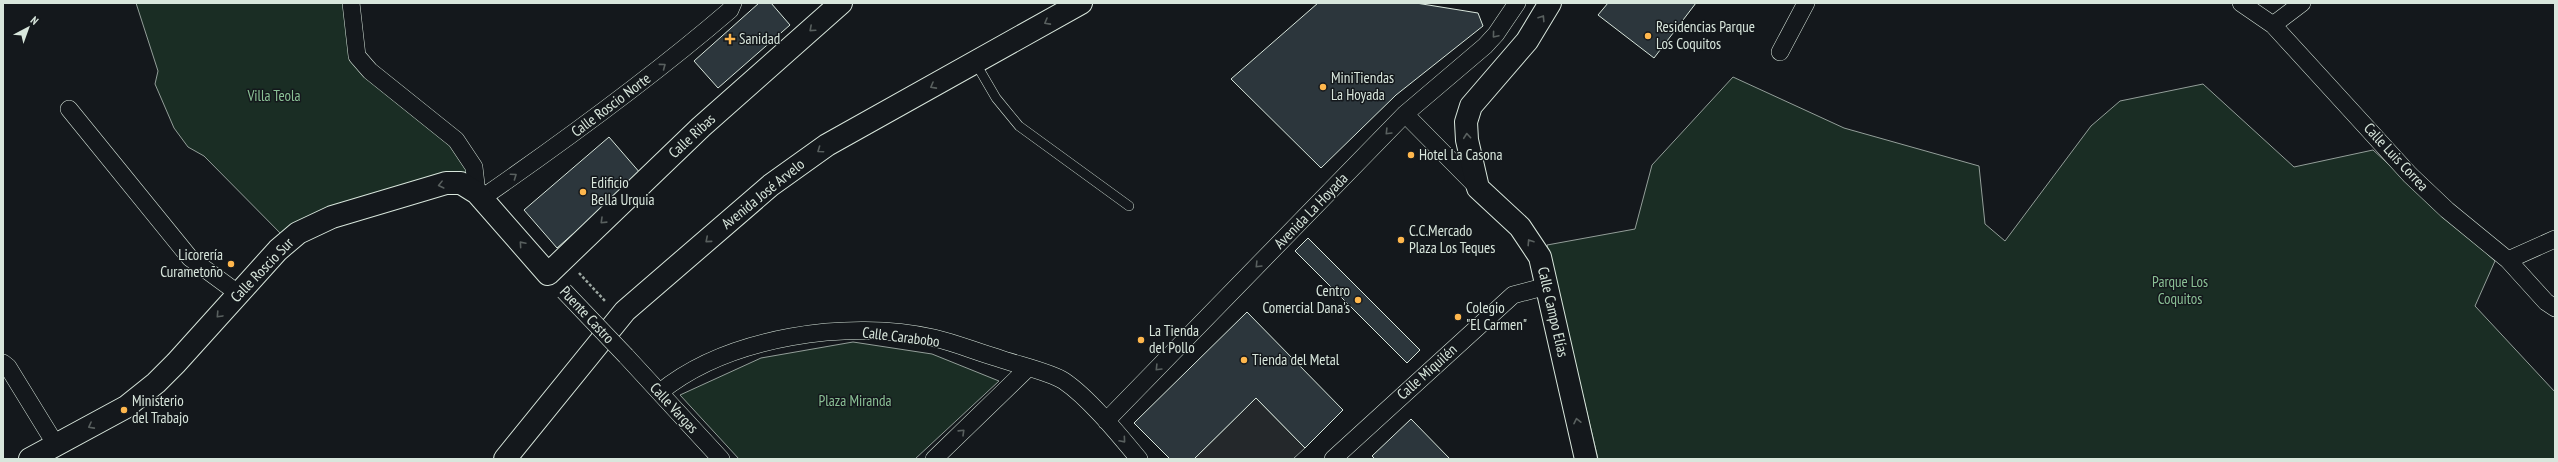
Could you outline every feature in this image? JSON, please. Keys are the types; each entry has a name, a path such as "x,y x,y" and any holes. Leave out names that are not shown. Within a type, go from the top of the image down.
{"street":[{"path":"351,3 357,56 370,71 456,140 474,167 480,196 557,283"},
{"name":"Calle Roscio Norte","path":"480,196 560,144 685,49 730,10 734,3"},
{"name":"Calle Ribas","path":"557,283 701,128 841,3"},
{"name":"Avenida José Arvelo","path":"505,459 625,312 777,180 827,146 1081,3"},
{"name":"Avenida La Hoyada","path":"1106,421 1405,114 1485,46 1496,34 1517,3"},
{"path":"1478,188 1467,140 1466,122 1471,106 1527,41 1550,3"},
{"path":"1780,52 1806,3"},
{"name":"Calle Luis Correa","path":"2241,3 2273,25 2410,175 2447,210 2508,260 2546,302 2555,308"},
{"path":"2273,25 2302,3"},
{"path":"69,110 190,258 239,294"},
{"path":"1405,114 1478,188"},
{"name":"Calle Roscio Sur","path":"30,459 126,407 171,368 288,241 311,225 446,183 461,183 480,196"},
{"name":"Calle Campo Elías","path":"1478,188 1520,227 1540,257 1586,459"},
{"path":"2508,260 2555,239"},
{"name":"Puente Castro","path":"557,283 626,356"},
{"name":"Calle Miquilén","path":"1332,459 1513,295 1547,286"},
{"name":"Calle Carabobo","path":"660,392 681,375 747,348 782,340 846,330 934,338 1063,380 1106,421 1140,459"},
{"name":"Calle Vargas","path":"626,356 721,459"},
{"path":"3,363 8,367 56,445"},
{"path":"934,459 1028,368"}],"lane":[{"path":"975,62 996,98 1019,126 1129,206"}],"path":[{"path":"557,283 574,269 610,306 633,305"}],"green space":[{"name":"Villa Teola","path":"136,3 351,3 357,56 474,167 461,183 288,241 204,156 188,147 174,128 155,84 158,71"},
{"name":"Parque Los Coquitos","path":"1733,77 1844,128 1979,166 1985,224 2005,241 2091,126 2120,101 2203,84 2294,167 2373,150 2495,261 2475,306 2555,392 2555,459 1598,459 1547,245 1635,229 1652,165"},
{"name":"Plaza Miranda","path":"853,342 932,354 999,381 915,459 739,459 680,395 761,358"}],"shaded area":[{"path":"1256,398 1305,448 1293,459 1194,459"}],"building":[{"path":"759,3 771,3 790,25 718,88 694,61"},
{"name":"MiniTiendas La Hoyada","path":"1318,3 1416,3 1478,13 1483,26 1396,95 1321,168 1231,79"},
{"name":"Residencias Parque Los Coquitos","path":"1608,3 1696,3 1654,58 1598,15"},
{"name":"Edificio Bella Urquia","path":"609,137 641,174 557,248 524,210"},
{"name":"Centro Comercial Dana's","path":"1308,238 1420,350 1407,363 1295,251"},
{"path":"1247,312 1343,410 1305,448 1256,398 1194,459 1170,459 1134,423"},
{"path":"1411,419 1450,459 1375,459 1372,456"}],"place":[{"name":"Residencias Parque Los Coquitos","path":"1648,36"},
{"name":"Sanidad","path":"730,39"},
{"name":"MiniTiendas La Hoyada","path":"1323,87"},
{"name":"Hotel La Casona","path":"1411,155"},
{"name":"Edificio Bella Urquia","path":"583,192"},
{"name":"C.C.Mercado Plaza Los Teques","path":"1401,240"},
{"name":"Licorería Curametoño","path":"231,264"},
{"name":"Centro Comercial Dana's","path":"1358,300"},
{"name":"Colegio \"El Carmen\"","path":"1458,317"},
{"name":"La Tienda del Pollo","path":"1141,340"},
{"name":"Tienda del Metal","path":"1244,360"},
{"name":"Ministerio del Trabajo","path":"124,410"}]}
